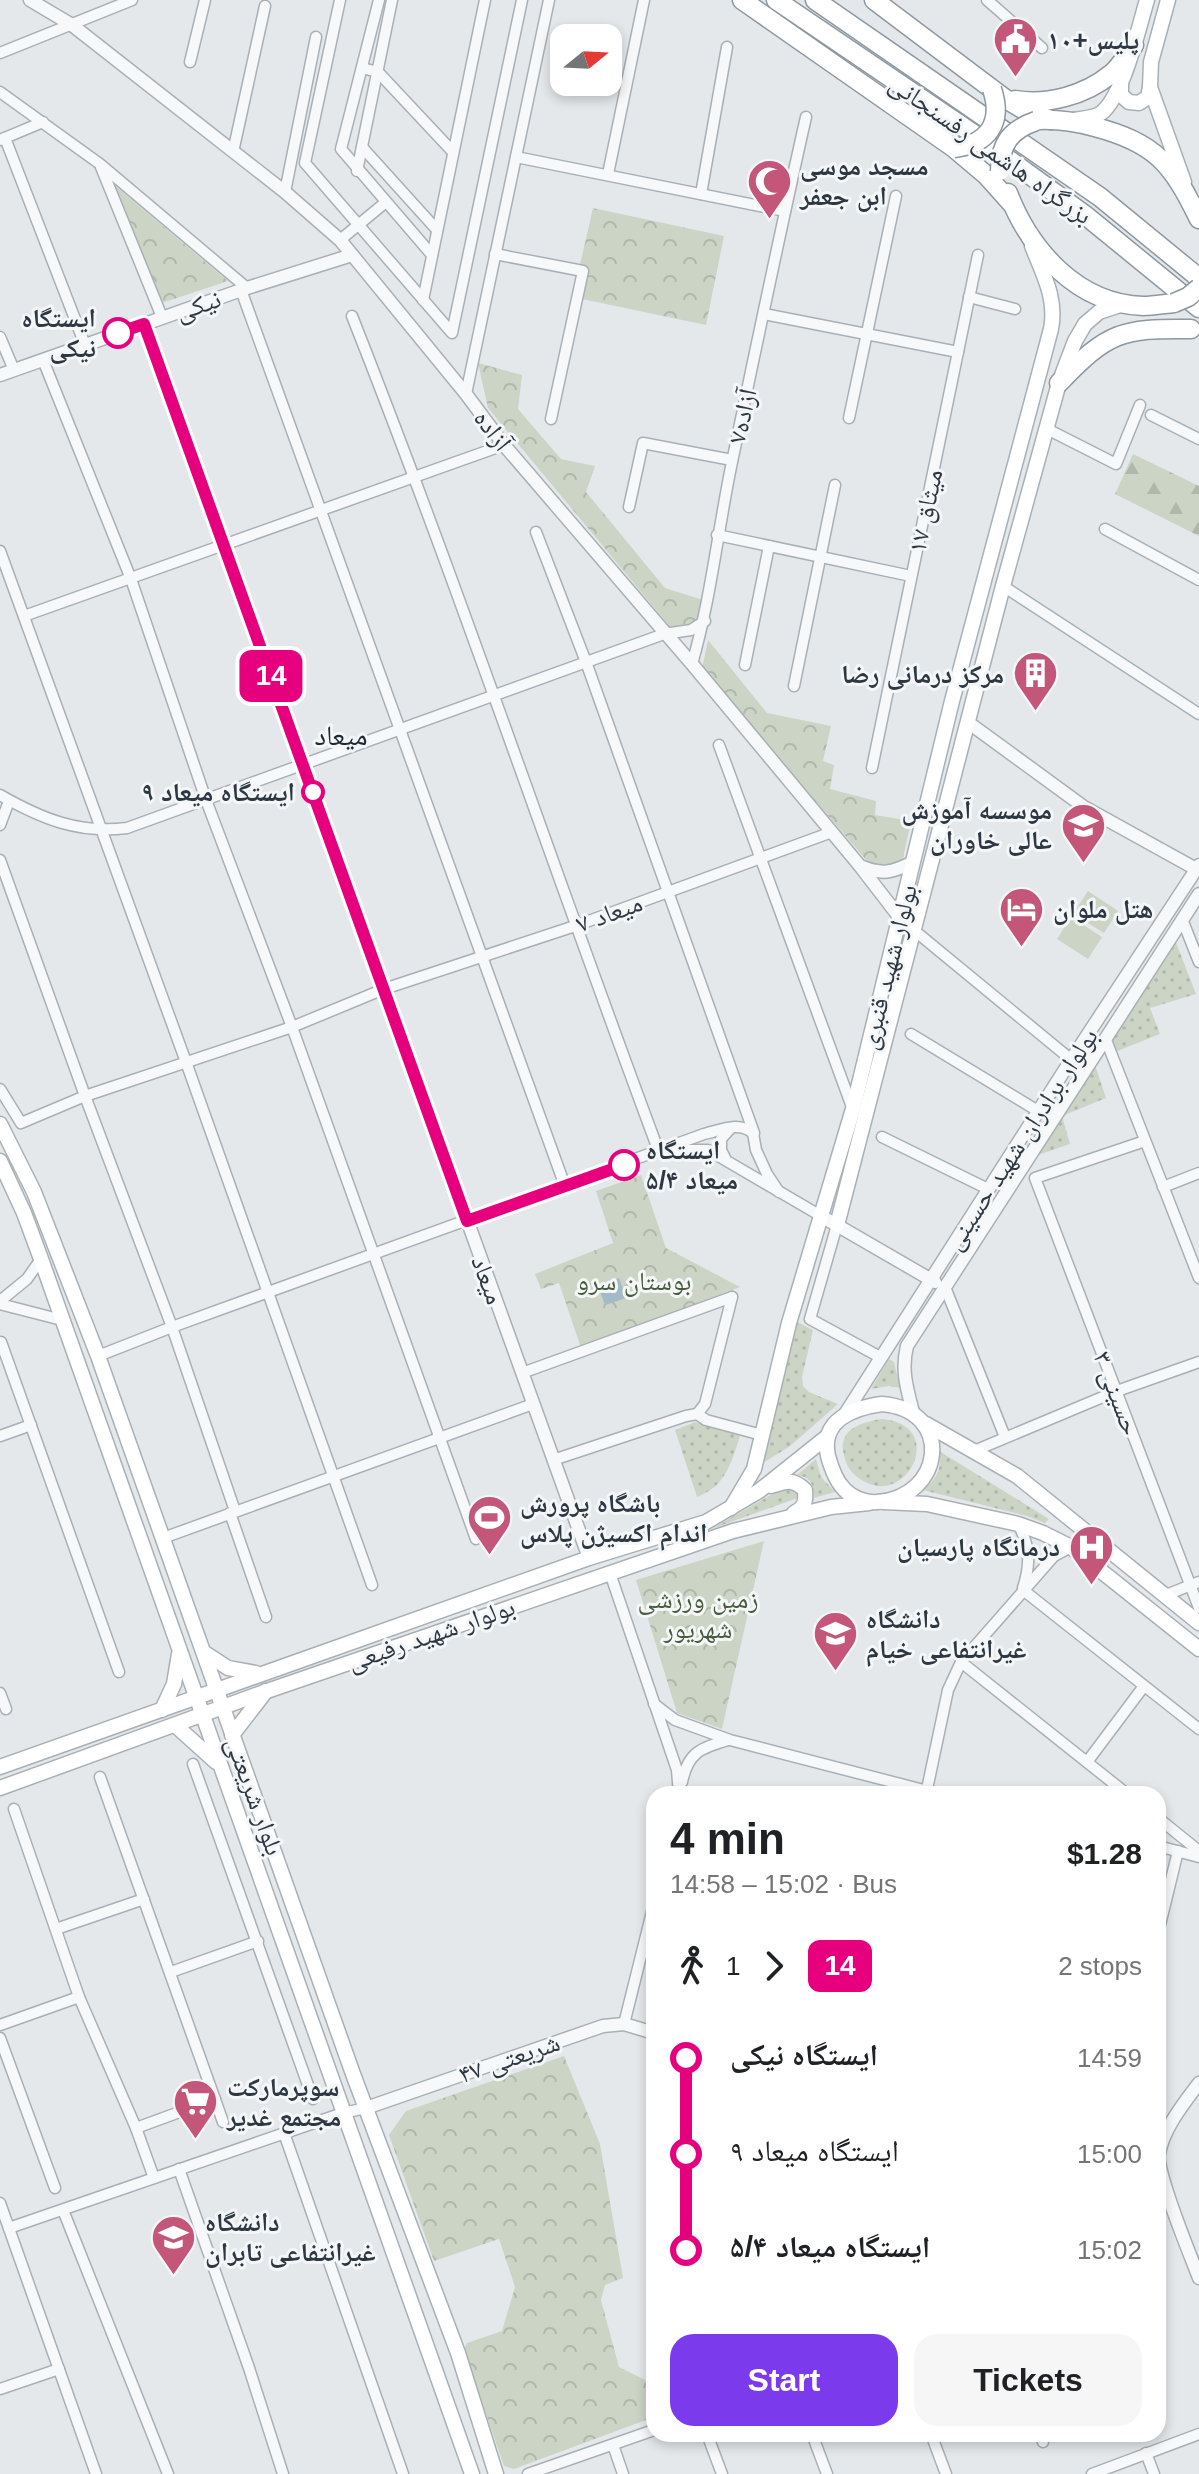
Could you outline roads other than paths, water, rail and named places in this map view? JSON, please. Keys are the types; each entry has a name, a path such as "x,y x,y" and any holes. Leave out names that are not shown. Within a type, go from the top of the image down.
{"highway":[{"name":"بزرگراه هاشمی رفسنجانی","path":"742,0 954,148 986,175 1012,204"},
{"name":"بزرگراه هاشمی رفسنجانی","path":"776,0 975,135 1085,215 1199,308"},
{"name":"بزرگراه هاشمی رفسنجانی","path":"815,0 1100,197 1199,278"},
{"name":"بزرگراه هاشمی رفسنجانی","path":"874,0 1026,111 1136,140 1174,172 1196,212"},
{"path":"954,148 967,147 989,132 995,118 998,93 1033,103 1081,92 1113,72 1134,45"},
{"path":"1052,120 1020,126 1007,138 1000,154 1000,171 1027,235 1045,259 1067,277 1098,293 1134,304 1195,332"},
{"path":"1134,304 1174,303 1199,288"},
{"path":"1059,383 1088,353 1118,335 1149,329 1195,332"}],"main road":[{"path":"1052,120 1098,115 1108,106 1121,84 1147,0"},
{"path":"1121,84 1121,95 1129,102 1139,103 1148,97 1151,62 1168,0"},
{"path":"1150,87 1196,212"},
{"name":"بولوار شهید قنبری","path":"731,1508 754,1469 789,1323 853,1109 983,581 1054,313 1052,294 1027,235"},
{"name":"بولوار شهید قنبری","path":"837,1225 1059,383 1085,324 1099,312 1134,304"},
{"path":"983,581 1003,586"},
{"name":"بلوار شریعتی","path":"0,1124 34,1192 98,1356 366,2108 458,2353 496,2474"},
{"name":"بلوار شریعتی","path":"0,1161 41,1259 472,2474"},
{"path":"1199,1623 1017,1476 926,1424 913,1412 898,1405 863,1406 835,1422 826,1448 835,1476 845,1491 876,1502 927,1504 1018,1524 1071,1547 1199,1649"},
{"path":"876,1502 907,1493 919,1484 930,1468 934,1449 926,1424"},
{"name":"بولوار شهید رفیعی","path":"0,1767 589,1558 706,1522 759,1491 828,1436"},
{"path":"759,1491 786,1480 797,1482 805,1490 806,1501 802,1509 787,1517"},
{"name":"بولوار شهید رفیعی","path":"0,1788 267,1691 733,1531 831,1507 876,1502"},
{"path":"162,1710 174,1684 179,1649"},
{"path":"205,1653 228,1668 260,1674"},
{"path":"232,1735 267,1691"},
{"path":"175,1725 219,1764"}],"street":[{"name":"آزاده","path":"30,0 72,25 285,192 340,240 504,445 692,664 900,918"},
{"path":"99,14 104,0"},
{"path":"0,53 132,0"},
{"path":"190,62 205,0"},
{"path":"340,0 305,163 452,333 522,0"},
{"path":"379,0 341,149 432,255"},
{"path":"357,171 392,0"},
{"path":"423,300 485,0"},
{"path":"466,394 549,0"},
{"path":"608,174 644,0"},
{"path":"987,0 1042,48"},
{"path":"233,152 265,6"},
{"path":"285,192 316,37"},
{"path":"701,194 727,47"},
{"path":"362,68 378,72 453,152"},
{"path":"0,92 100,164 244,289 565,1186"},
{"name":"آزاده۷","path":"692,664 705,621 732,460 806,117"},
{"path":"43,122 3,139 85,345"},
{"path":"362,147 437,230"},
{"path":"516,157 785,211"},
{"path":"100,164 162,317"},
{"path":"849,418 896,196"},
{"path":"340,240 386,202"},
{"path":"495,254 583,271 551,419"},
{"name":"نیکی","path":"0,375 244,289 352,255"},
{"name":"میثاق ۱۷","path":"872,768 978,255"},
{"path":"969,297 1015,309"},
{"path":"764,314 958,352"},
{"path":"352,316 416,478 659,1152"},
{"name":"میعاد","path":"144,324 589,1558"},
{"path":"0,337 14,370"},
{"path":"43,360 131,579 206,800 292,1027 476,1539"},
{"path":"1047,429 1116,464 1140,405"},
{"path":"1151,415 1199,439"},
{"path":"629,507 643,443 732,460"},
{"path":"24,616 504,445"},
{"path":"794,686 835,485"},
{"path":"1105,529 1199,580"},
{"path":"536,532 743,1097 756,1138 756,1150 779,1192"},
{"path":"717,535 911,576"},
{"path":"745,665 769,546"},
{"path":"0,551 372,1585"},
{"path":"1003,586 1199,714"},
{"path":"0,825 5,798 61,823 100,831 127,828 664,634 691,630 705,621"},
{"path":"969,723 1084,807 1198,867"},
{"path":"719,745 853,1109"},
{"name":"میعاد ۷","path":"0,1089 21,1123 85,1096 292,1027 384,989 575,926 832,832"},
{"path":"0,860 172,1327 235,1511 230,1513"},
{"path":"860,866 878,874 893,873 913,862"},
{"name":"بولوار برادران شهید حسینی","path":"845,1414 1198,867"},
{"name":"بولوار برادران شهید حسینی","path":"913,1412 903,1362 907,1346 1199,894"},
{"path":"1182,919 1199,962"},
{"path":"915,931 1085,1071"},
{"path":"911,1034 1038,1111"},
{"path":"1106,1040 1199,1278"},
{"path":"730,1161 720,1144 724,1134 736,1126 743,1097"},
{"path":"98,1356 704,1134 736,1126 749,1129 756,1138"},
{"path":"882,1137 988,1189"},
{"name":"حسینی ۳","path":"1145,1141 1035,1178 1194,1584 1199,1608"},
{"path":"659,1152 696,1148 708,1150 945,1287 1005,1437"},
{"path":"730,1161 749,1160 756,1150"},
{"path":"1163,1187 1199,1173"},
{"name":"بولوار شهید قنبری","path":"837,1225 810,1319 880,1357"},
{"path":"0,1303 27,1279 41,1259"},
{"path":"522,1373 732,1297 705,1404 697,1414 553,1460"},
{"path":"0,1303 62,1320"},
{"path":"1,1342 119,1672"},
{"path":"974,1451 1117,1391 1199,1362"},
{"path":"163,1538 533,1404"},
{"path":"697,1414 706,1420 762,1435"},
{"path":"0,1436 31,1425"},
{"path":"230,1513 266,1617"},
{"path":"1018,1524 1029,1551 1030,1567 1023,1590"},
{"path":"927,1786 948,1690 961,1662 1054,1556 1071,1547"},
{"path":"610,1573 677,1770 678,1786"},
{"path":"1166,1595 1194,1584"},
{"path":"1023,1590 1199,1729"},
{"path":"961,1662 1117,1786"},
{"path":"1087,1762 1144,1686"},
{"path":"0,1693 6,1709"},
{"path":"654,1704 675,1720 730,1740 903,1786"},
{"path":"681,1786 684,1772 701,1748 730,1740"},
{"path":"193,1764 313,2099"},
{"path":"100,1777 223,2122"},
{"path":"14,1809 79,1997 136,2128 154,2178"},
{"path":"1166,1825 1199,1854"},
{"path":"1166,1848 1199,1854"},
{"path":"1166,1900 1178,1851"},
{"path":"56,1929 144,1899"},
{"path":"624,2024 646,1936"},
{"path":"171,1972 258,1941"},
{"path":"0,2025 79,1997"},
{"name":"شریعتی ۴۷","path":"366,2108 603,2026 624,2024 646,2031"},
{"path":"0,2038 55,2188"},
{"path":"1166,2137 1199,2083"},
{"path":"136,2128 215,2099"},
{"path":"9,2228 343,2113 366,2108"},
{"path":"284,2133 403,2474"},
{"path":"179,2169 283,2474"},
{"path":"1166,2184 1199,2278"},
{"path":"0,2203 96,2474"},
{"path":"63,2210 168,2474"},
{"path":"0,2389 59,2369"},
{"path":"528,2474 556,2470 646,2433"},
{"path":"1092,2474 1199,2434"},
{"path":"710,2442 722,2474"},
{"path":"815,2442 827,2474"},
{"path":"934,2442 946,2474"},
{"path":"613,2445 623,2474"},
{"path":"1146,2453 1154,2474"}],"water":[{"path":"619,1278 626,1298 605,1305 598,1286"}],"place":[{"name":"پلیس+۱۰","path":"1016,79"},
{"name":"مسجد موسی ابن جعفر","path":"769,220"},
{"name":"ایستگاه نیکی","path":"118,333"},
{"name":"مرکز درمانی رضا","path":"1035,713"},
{"name":"ایستگاه میعاد ۹","path":"313,792"},
{"name":"موسسه آموزش عالی خاوران","path":"1083,864"},
{"name":"هتل ملوان","path":"1022,948"},
{"name":"ایستگاه میعاد ۵/۴","path":"624,1165"},
{"name":"باشگاه پرورش اندام اکسیژن پلاس","path":"489,1557"},
{"name":"درمانگاه پارسیان","path":"1091,1586"},
{"name":"دانشگاه غیرانتفاعی خیام","path":"835,1673"},
{"name":"سوپرمارکت مجتمع غدیر","path":"196,2141"},
{"name":"دانشگاه غیرانتفاعی تابران","path":"174,2276"}],"district":[{"name":"میعاد","path":"341,735"}],"park label":[{"name":"بوستان سرو","path":"634,1281"},
{"name":"زمین ورزشی شهریور","path":"698,1614"}]}
